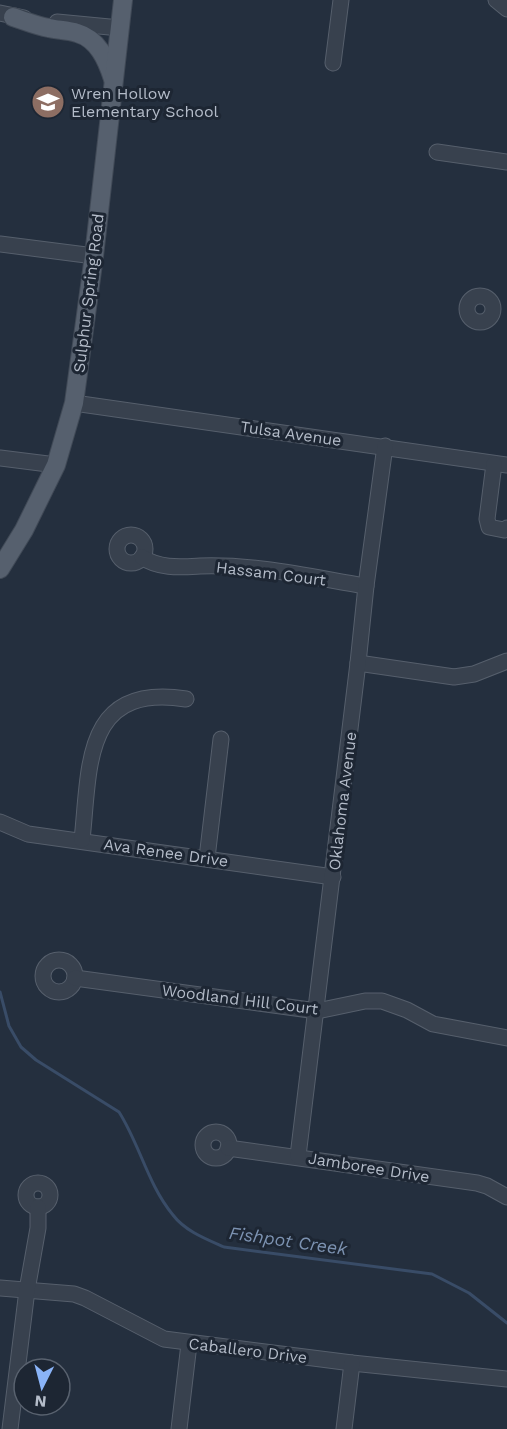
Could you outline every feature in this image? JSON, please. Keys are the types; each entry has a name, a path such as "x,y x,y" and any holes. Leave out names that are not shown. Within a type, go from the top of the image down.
{"main road":[{"name":"Sulphur Spring Road","path":"0,570 24,530 56,465 74,403 94,256 123,0"},
{"path":"6,15 87,37 107,63 114,82"}],"street":[{"path":"333,63 341,0"},
{"path":"496,0 507,9"},
{"path":"6,15 120,28"},
{"path":"437,152 507,162"},
{"path":"0,244 94,256"},
{"name":"Tulsa Avenue","path":"74,403 501,464"},
{"name":"Oklahoma Avenue","path":"298,1156 366,586 385,446"},
{"path":"0,458 56,465"},
{"path":"501,464 487,519 489,527 504,530 507,528"},
{"name":"Hassam Court","path":"142,558 151,564 173,567 230,565 366,586"},
{"path":"358,663 465,677 507,661"},
{"path":"82,840 92,752 104,723 125,705 139,699 159,696 186,699"},
{"path":"207,858 221,739"},
{"name":"Ava Renee Drive","path":"0,822 28,834 333,877"},
{"name":"Woodland Hill Court","path":"75,978 317,1011 365,1001 382,1001 407,1010 433,1024 507,1038"},
{"name":"Jamboree Drive","path":"228,1148 298,1156 477,1184 487,1186 507,1197"},
{"path":"10,1429 27,1290 38,1228 38,1207"},
{"name":"Caballero Drive","path":"0,1288 74,1294 149,1333 164,1339 189,1344 507,1379"},
{"path":"179,1429 189,1344"},
{"path":"344,1429 352,1363"}],"waterway":[{"name":"Fishpot Creek","path":"0,992 9,1026 21,1047 36,1060 119,1112 164,1203 178,1221 190,1230 224,1247 432,1274 469,1293 507,1323"}],"place":[{"name":"Wren Hollow Elementary School","path":"48,102"}]}
